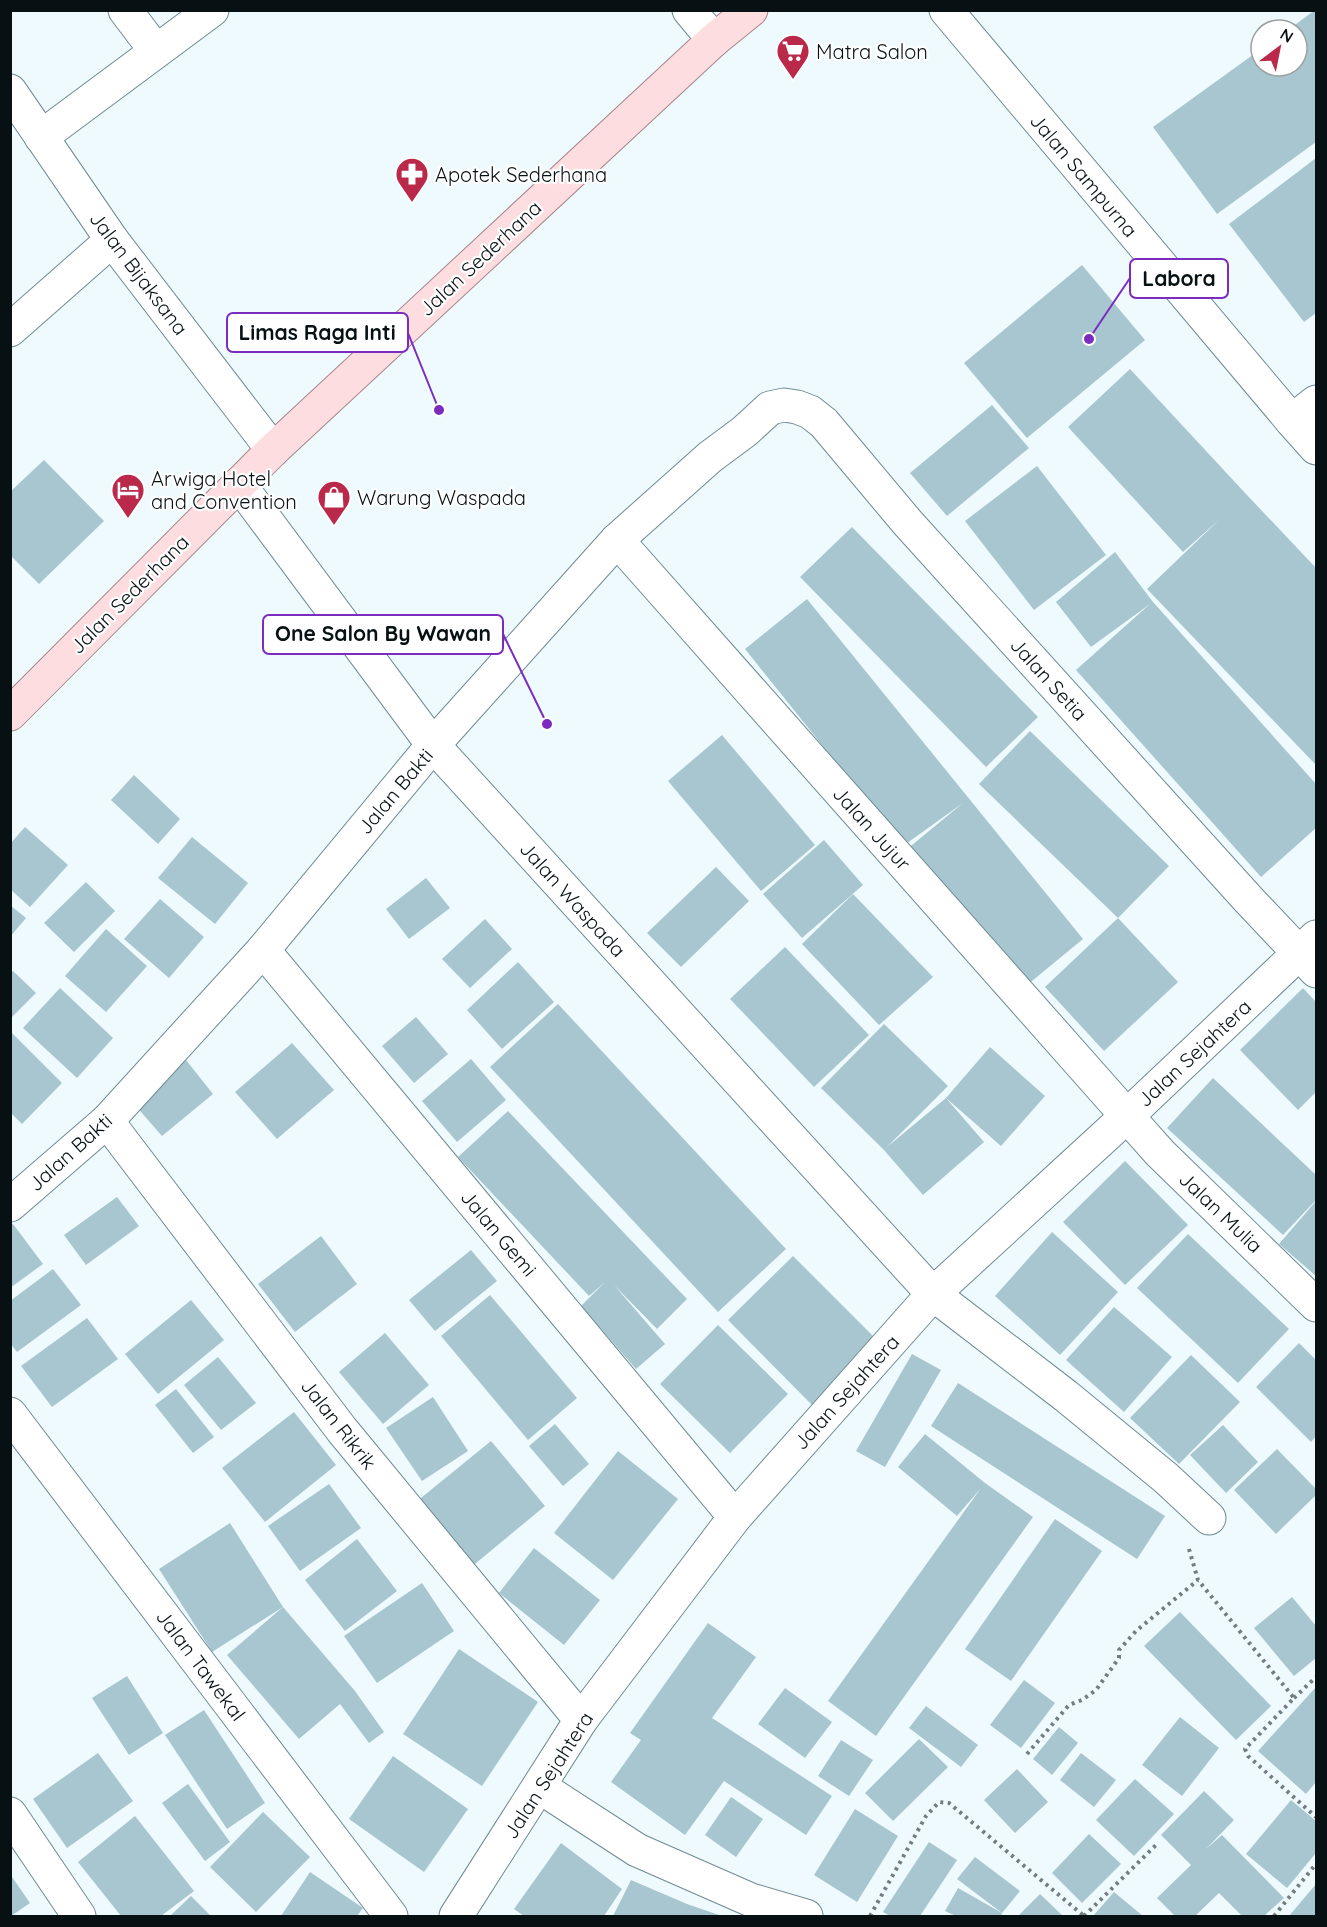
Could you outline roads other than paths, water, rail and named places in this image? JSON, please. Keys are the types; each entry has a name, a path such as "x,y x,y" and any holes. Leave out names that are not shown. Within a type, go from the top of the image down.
{"main road":[{"name":"Jalan Sederhana","path":"10,714 273,450 714,40 751,10"}],"street":[{"path":"125,10 156,51"},
{"path":"41,137 212,10"},
{"path":"689,10 714,40"},
{"name":"Jalan Sampurna","path":"946,10 1304,412 1317,448"},
{"name":"Jalan Bijaksana","path":"10,91 112,240 273,450"},
{"path":"10,330 112,240"},
{"name":"Jalan Bakti","path":"10,1205 107,1121 263,950 433,745 617,540 710,457 745,431 770,408 784,405 797,407"},
{"name":"Jalan Setia","path":"797,407 810,412 824,423 907,522 1311,954"},
{"name":"Jalan Waspada","path":"238,484 433,745 933,1294 1066,1396 1166,1478 1199,1530"},
{"name":"Jalan Jujur","path":"617,540 1127,1116"},
{"name":"Jalan Gemi","path":"263,950 735,1517"},
{"name":"Jalan Sejahtera","path":"456,1917 581,1720 735,1517 933,1294 1127,1116 1311,954"},
{"name":"Jalan Mulia","path":"1127,1116 1160,1153 1317,1305"},
{"name":"Jalan Rikrik","path":"107,1121 342,1430 581,1720"},
{"name":"Jalan Tawekal","path":"10,1414 391,1917"},
{"path":"540,1787 637,1850 751,1900 806,1917"},
{"path":"10,1814 80,1917"}],"place":[{"name":"Matra Salon","path":"793,80"},
{"name":"Apotek Sederhana","path":"412,203"},
{"name":"Labora","path":"1089,339"},
{"name":"Limas Raga Inti","path":"439,410"},
{"name":"Arwiga Hotel and Convention","path":"128,519"},
{"name":"Warung Waspada","path":"334,526"},
{"name":"One Salon By Wawan","path":"547,724"}]}
